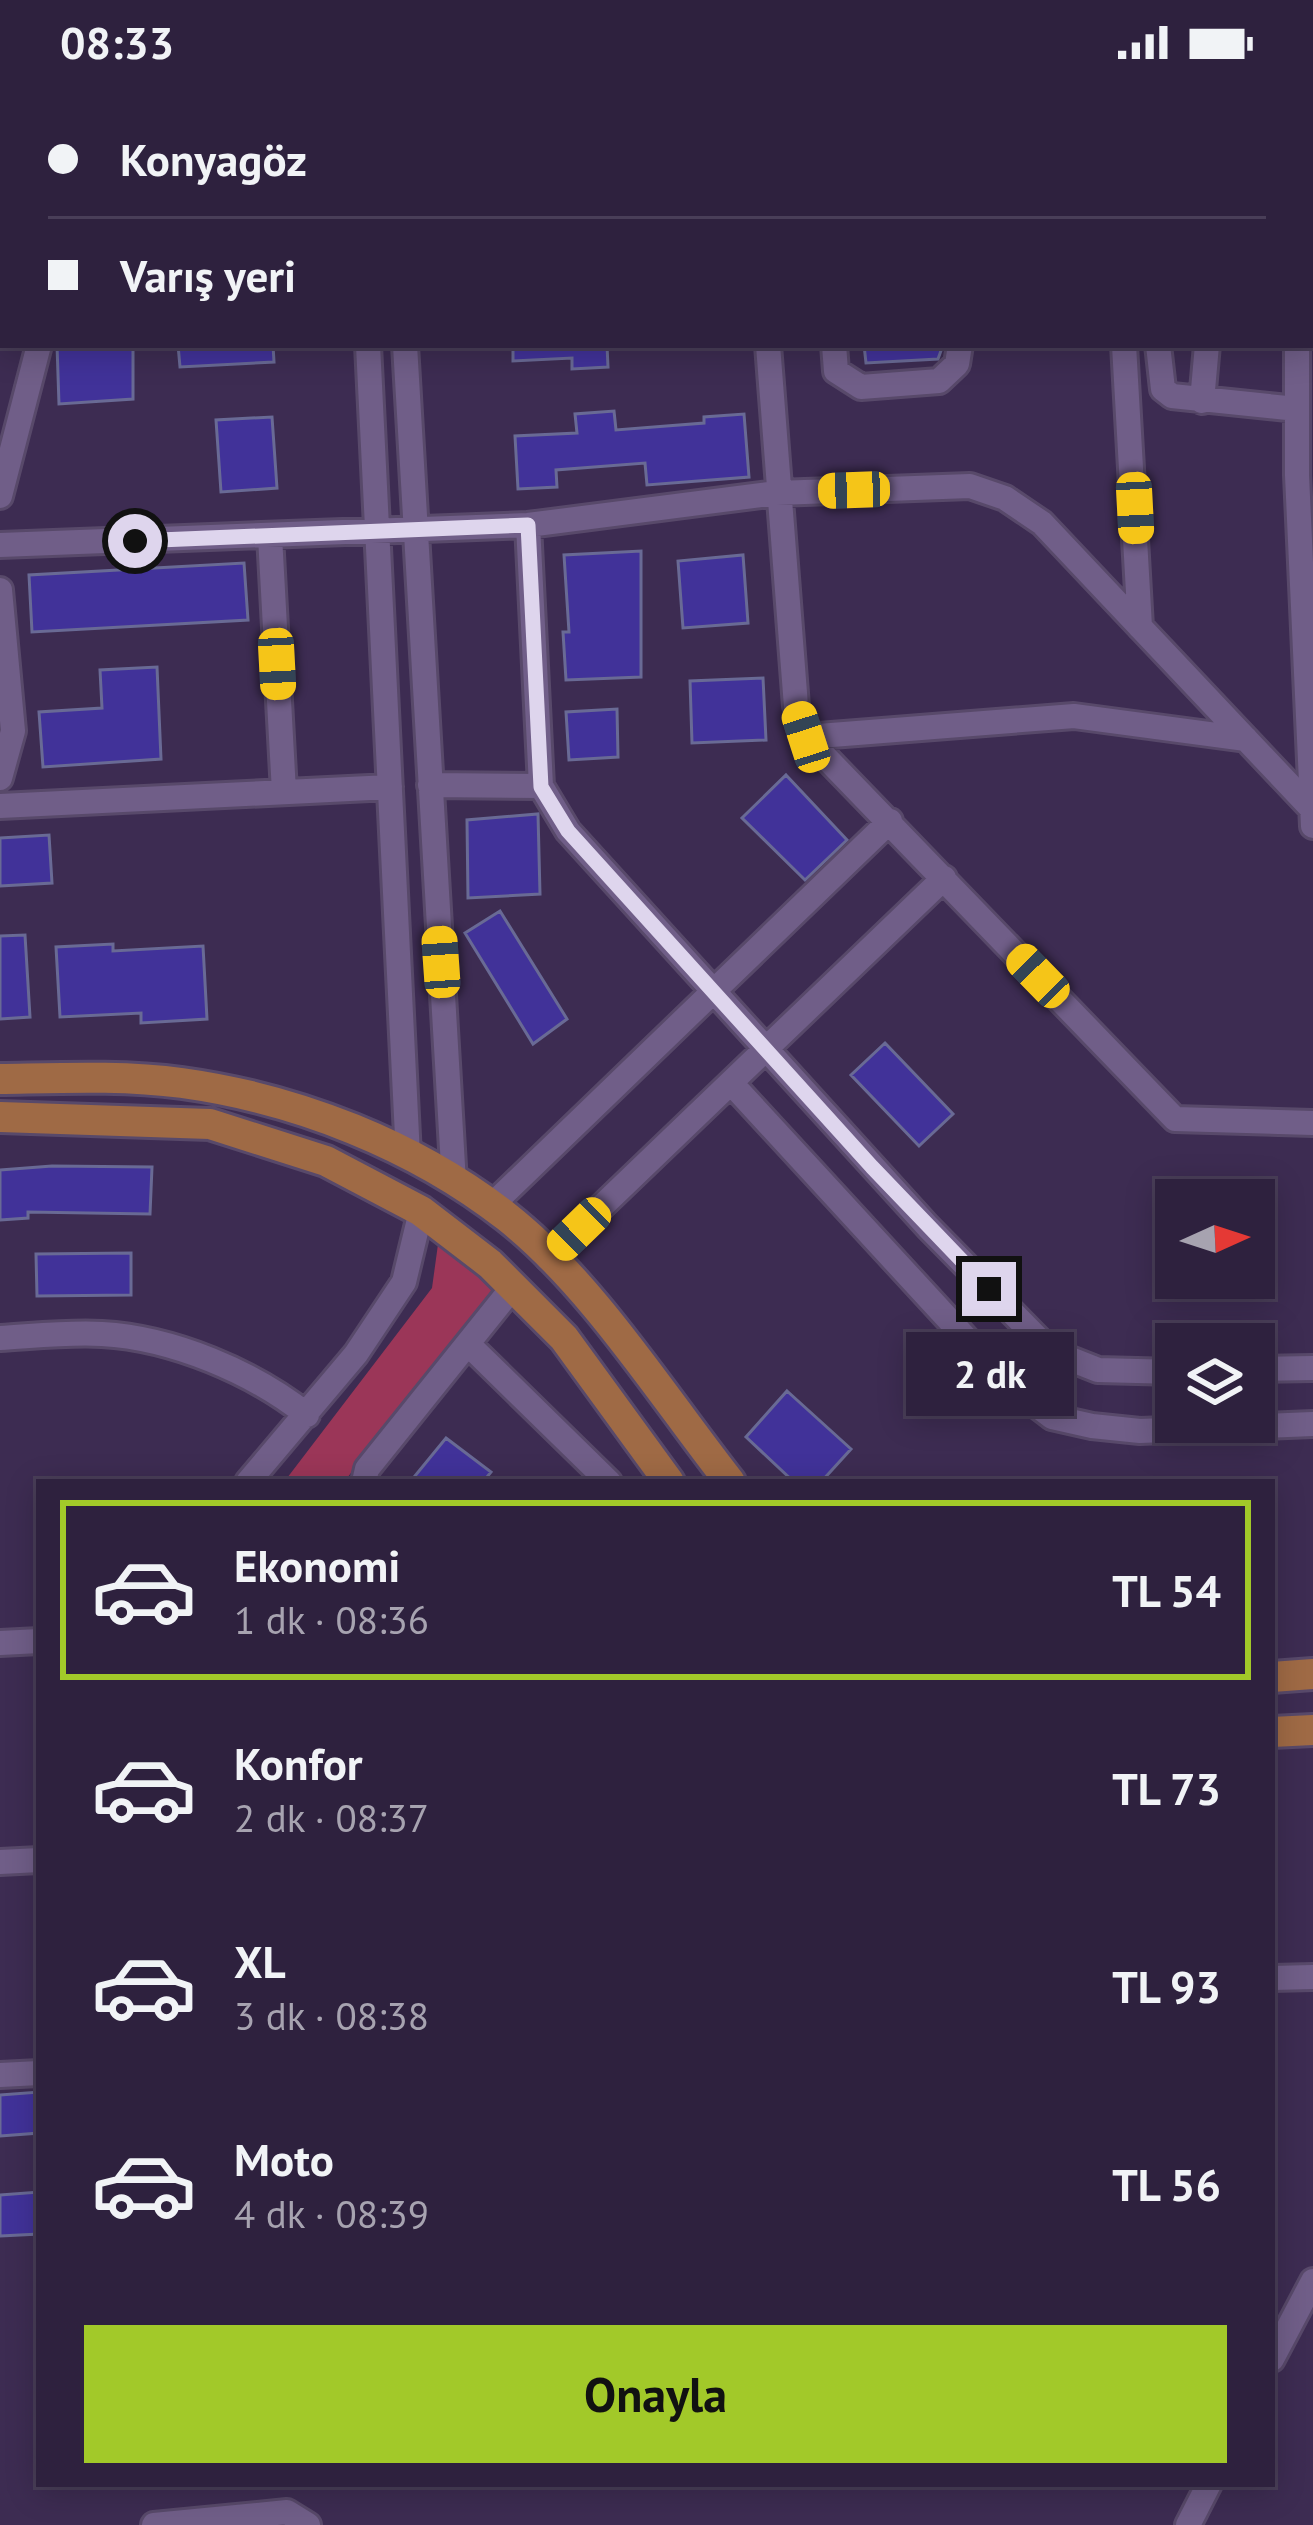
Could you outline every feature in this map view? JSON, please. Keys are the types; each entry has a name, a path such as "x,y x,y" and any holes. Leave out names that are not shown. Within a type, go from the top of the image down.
{"main road":[{"path":"0,1078 86,1078 200,1087 276,1101 360,1131 408,1156 509,1218 581,1291 728,1479"},
{"path":"0,1117 209,1124 326,1161 421,1210 513,1287 564,1338 667,1479"},
{"path":"1275,1678 1313,1674"},
{"path":"1275,1732 1313,1730"}],"street":[{"path":"0,496 38,348"},
{"path":"368,348 408,1156"},
{"path":"406,348 454,1183"},
{"path":"769,348 796,706 806,737 1175,1119 1313,1124"},
{"path":"834,348 836,371 861,387 940,381 957,364 960,348"},
{"path":"1124,348 1140,627"},
{"path":"1158,348 1163,388 1172,396 1297,409"},
{"path":"1202,401 1207,348"},
{"path":"1297,348 1297,409 1305,475 1313,826"},
{"path":"0,545 528,525 777,494 970,486 1005,498 1042,523 1312,809"},
{"path":"528,525 541,787 568,831 928,1227 1050,1351 1098,1370 1155,1371"},
{"path":"270,536 284,793"},
{"path":"0,590 13,730 0,778"},
{"path":"806,737 1074,716 1246,739"},
{"path":"430,785 541,787"},
{"path":"0,806 390,788"},
{"path":"491,1206 890,821"},
{"path":"548,1258 944,878"},
{"path":"732,1084 1007,1383 1052,1418 1140,1431 1313,1424"},
{"path":"251,1479 356,1354 404,1282 421,1210"},
{"path":"365,1479 367,1469 513,1287"},
{"path":"0,1337 104,1334 185,1350 282,1395 307,1415"},
{"path":"467,1344 607,1479"},
{"path":"1275,1369 1313,1368"},
{"path":"0,1643 36,1641"},
{"path":"0,1862 36,1860"},
{"path":"1275,1978 1313,1977"},
{"path":"0,2075 36,2073"},
{"path":"1275,2353 1313,2281"},
{"path":"1188,2525 1207,2487"},
{"path":"154,2525 287,2512 308,2525"}],"shaded area":[{"path":"439,1237 496,1285 346,1479 286,1479 432,1288"}],"building":[{"path":"57,348 133,348 133,399 59,404"},
{"path":"178,348 273,348 274,362 180,367"},
{"path":"513,348 607,348 608,367 572,369 572,358 513,361"},
{"path":"864,348 942,348 938,359 866,363"},
{"path":"614,411 616,430 704,423 704,417 744,414 749,477 647,485 645,463 556,470 557,487 518,489 515,436 577,433 575,414"},
{"path":"272,417 277,488 221,492 216,420"},
{"path":"641,551 641,677 566,680 563,632 569,632 564,555"},
{"path":"743,555 748,623 683,628 678,561"},
{"path":"244,563 248,620 32,632 29,575"},
{"path":"157,667 161,759 43,767 39,712 102,708 100,670"},
{"path":"763,678 766,740 692,743 690,681"},
{"path":"617,709 618,757 569,760 566,712"},
{"path":"786,775 847,840 805,880 742,818"},
{"path":"538,814 540,894 468,898 467,820"},
{"path":"49,835 52,883 0,886 0,838"},
{"path":"500,911 567,1019 533,1044 465,933"},
{"path":"25,935 30,1017 0,1019 0,936"},
{"path":"113,944 113,951 203,946 207,1019 141,1023 141,1013 60,1017 56,947"},
{"path":"885,1043 953,1114 919,1146 851,1075"},
{"path":"152,1167 150,1214 28,1212 28,1218 0,1220 0,1170"},
{"path":"131,1253 131,1295 37,1296 36,1254"},
{"path":"787,1391 851,1449 824,1479 791,1479 746,1437"},
{"path":"446,1438 491,1472 485,1479 412,1479"},
{"path":"36,2092 36,2133 0,2136 0,2095"},
{"path":"36,2192 36,2234 0,2236 0,2195"}],"route":[{"path":"135,541 528,525 541,787 568,831 713,994 989,1289"}]}
